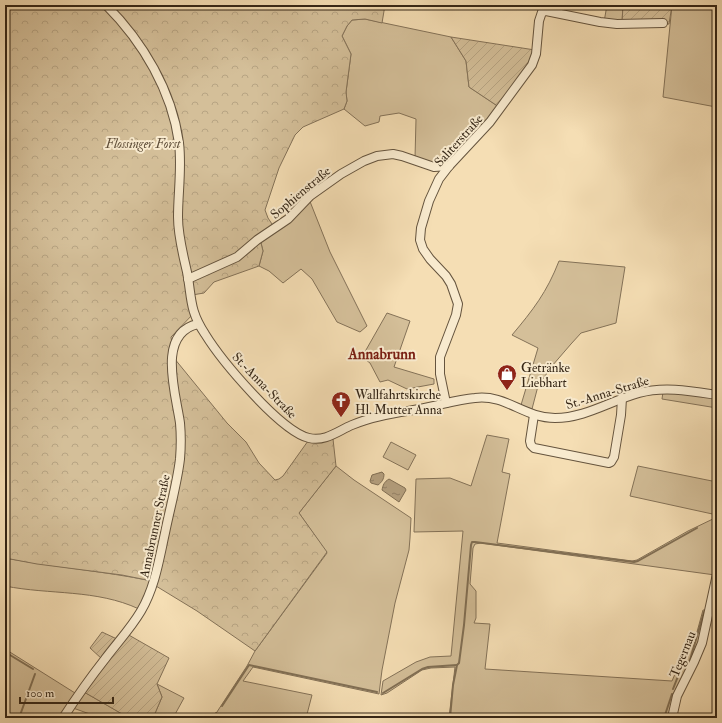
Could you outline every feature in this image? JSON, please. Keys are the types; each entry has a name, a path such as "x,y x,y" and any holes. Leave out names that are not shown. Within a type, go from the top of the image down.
{"street":[{"name":"St.-Anna-Straße","path":"106,5 132,34 146,56 163,88 173,116 178,143 179,160 179,234 192,308 198,324 221,357 258,398 287,426 307,438 316,439 326,438 354,425 385,416 474,398 494,398 534,415 550,418 575,416 640,392 676,389 717,396"},
{"name":"Saliterstraße","path":"446,403 440,374 440,362 443,348 456,315 458,304 454,290 446,276 423,249 420,235 425,214 439,179 449,166 494,118 532,65 536,54 539,21 542,12 546,10 600,22 617,24 663,23"},
{"name":"Sophienstraße","path":"188,279 237,257 256,240 288,219 310,196 341,174 364,161 377,156 393,154 434,167 449,166"},
{"path":"434,167 439,179"},
{"name":"Annabrunner Straße","path":"63,718 77,696 141,612 153,586 180,457 180,424 172,366 172,350 182,332 191,326 198,324"},
{"path":"534,415 530,441 534,448 609,463 614,457 621,415 622,398"},
{"name":"Tegernau","path":"672,718 677,696 702,643 717,574"}],"green space":[{"name":"Flossinger Forst","path":"5,5 385,5 382,23 365,19 352,20 342,36 351,54 346,92 347,101 344,109 303,127 295,135 279,168 265,210 268,218 276,230 260,239 263,251 259,266 214,282 204,293 192,295 195,312 171,337 174,358 227,423 246,442 259,463 275,480 283,476 308,441 324,441 333,439 336,466 299,513 327,552 255,651 197,611 156,586 152,581 122,575 37,564 5,558"},
{"path":"607,5 623,5 622,23 604,22"},
{"path":"623,5 672,5 669,24 632,25 622,23"},
{"path":"672,5 717,5 716,107 663,97"},
{"path":"365,19 451,37 466,61 469,87 499,107 449,162 434,164 415,158 416,119 399,113 380,116 379,122 365,126 344,109 347,101 346,92 351,54 342,36 352,20"},
{"path":"451,37 535,50 532,61 499,107 469,87 466,61"},
{"path":"309,199 330,252 367,326 360,332 337,322 312,279 301,269 283,283 269,271 259,266 263,251 260,239"},
{"path":"559,261 625,267 616,323 581,333 552,366 538,386 532,409 521,405 538,348 512,335 539,300 550,282"},
{"path":"387,313 410,321 394,367 434,379 434,384 407,389 388,380 380,382 370,363 362,357"},
{"path":"663,392 717,398 717,408 662,399"},
{"path":"487,435 509,439 502,472 510,474 497,543 632,561 637,560 688,531 717,517 717,570 715,575 481,543 475,544 473,548 470,584 476,591 476,618 474,623 490,624 485,669 672,681 692,635 697,632 703,610 707,610 702,638 671,718 449,718 455,667 422,670 387,693 381,695 383,681 416,662 430,657 451,656 463,531 414,532 416,479 450,478 471,486"},
{"path":"391,442 416,455 408,470 383,457"},
{"path":"336,466 354,480 411,518 409,550 395,603 382,670 379,694 253,667 243,681 312,695 306,718 213,718 255,651 327,553 299,513"},
{"path":"638,466 717,482 717,515 630,496"},
{"path":"5,558 152,581 139,609 106,598 90,595 5,586"},
{"path":"102,632 117,639 127,634 169,658 157,684 162,697 153,718 129,718 84,692 102,659 90,648"},
{"path":"5,649 75,693 60,718 5,718"},
{"path":"157,684 184,698 173,718 153,718 162,697"},
{"path":"84,692 129,718 101,718 73,708"}],"water":[{"path":"382,472 384,476 381,483 378,485 371,483 370,481 372,475"},
{"path":"389,479 406,490 399,502 382,490 384,484"}],"waterway":[{"path":"450,718 453,685 457,665 459,663 464,625 472,542 634,562 697,528"},
{"path":"673,689 682,666 690,660 704,612"},
{"path":"5,652 33,669"},
{"path":"222,706 249,665 377,692"},
{"path":"383,693 422,669 428,667 457,665"},
{"path":"19,718 35,674"},
{"path":"664,718 672,694"},
{"path":"214,718 216,713"}],"place":[{"name":"Getränke Liebhart","path":"507,391"},
{"name":"Wallfahrtskirche Hl. Mutter Anna","path":"341,418"}],"district":[{"name":"Annabrunn","path":"382,354"}]}
